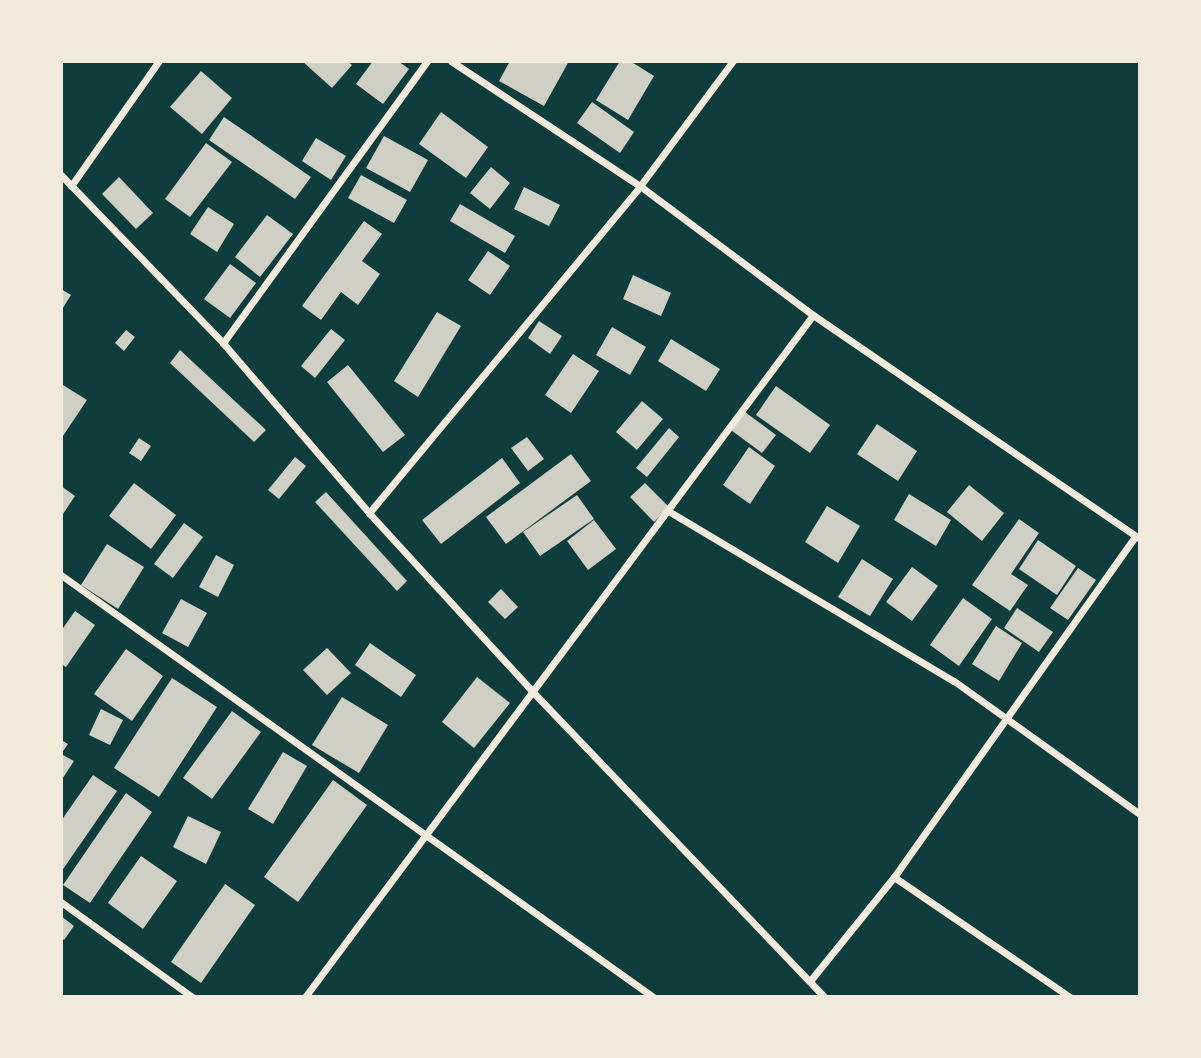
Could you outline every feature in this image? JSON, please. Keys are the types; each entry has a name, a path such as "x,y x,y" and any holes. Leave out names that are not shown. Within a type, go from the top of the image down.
{"street":[{"path":"71,186 159,61"},
{"path":"223,343 426,61"},
{"path":"451,61 640,187 813,315 1137,538 894,877 810,981"},
{"path":"369,513 640,187 733,61"},
{"path":"61,176 223,343 369,513 531,690 824,997"},
{"path":"305,997 531,690 670,512 813,315"},
{"path":"670,512 954,681 1140,814"},
{"path":"61,575 653,997"},
{"path":"894,877 1070,997"},
{"path":"61,902 192,997"}],"building":[{"path":"302,61 347,61 352,65 332,88"},
{"path":"373,61 398,61 409,69 383,104 356,84"},
{"path":"510,61 569,61 544,106 499,81"},
{"path":"620,61 630,61 654,76 628,120 596,100"},
{"path":"201,71 232,98 202,134 170,107"},
{"path":"592,102 634,132 620,153 577,123"},
{"path":"441,112 488,147 466,178 419,144"},
{"path":"224,117 311,177 295,199 209,140"},
{"path":"384,136 428,160 410,192 366,168"},
{"path":"316,138 346,156 331,180 302,161"},
{"path":"206,143 232,162 190,217 165,199"},
{"path":"491,167 510,183 490,209 470,193"},
{"path":"361,175 407,200 394,223 348,198"},
{"path":"119,177 153,213 136,229 102,194"},
{"path":"524,187 560,205 549,226 514,209"},
{"path":"460,204 515,236 505,253 450,221"},
{"path":"208,207 234,224 217,252 190,234"},
{"path":"267,215 293,234 260,277 235,257"},
{"path":"364,221 382,234 362,261 380,274 358,305 341,292 321,320 302,306"},
{"path":"488,251 510,266 490,295 468,280"},
{"path":"230,264 256,283 230,318 204,299"},
{"path":"633,275 671,293 661,316 623,299"},
{"path":"61,289 71,295 61,311"},
{"path":"437,312 461,326 418,397 394,381"},
{"path":"539,321 562,336 550,354 528,338"},
{"path":"612,327 646,347 630,375 596,355"},
{"path":"331,329 345,340 315,378 301,366"},
{"path":"126,330 135,337 124,351 115,343"},
{"path":"671,339 720,369 706,391 658,361"},
{"path":"180,350 266,430 254,442 170,363"},
{"path":"573,354 599,371 571,413 545,395"},
{"path":"348,365 405,435 383,452 327,382"},
{"path":"63,385 87,400 61,439 61,387"},
{"path":"776,386 830,425 810,453 756,415"},
{"path":"642,401 663,419 637,450 616,432"},
{"path":"745,412 776,435 762,453 731,430"},
{"path":"877,424 917,451 898,481 857,454"},
{"path":"669,428 679,437 647,477 636,468"},
{"path":"527,437 544,459 528,471 511,448"},
{"path":"139,438 151,446 141,461 129,453"},
{"path":"749,447 775,466 750,504 723,485"},
{"path":"571,454 591,481 506,544 486,517"},
{"path":"295,457 306,466 279,499 268,490"},
{"path":"502,458 520,483 441,544 422,520"},
{"path":"134,483 176,515 151,549 109,516"},
{"path":"645,483 669,507 654,522 630,497"},
{"path":"969,485 1004,513 982,541 947,512"},
{"path":"61,486 75,496 61,517"},
{"path":"326,492 407,581 397,591 315,502"},
{"path":"909,494 951,520 936,546 894,520"},
{"path":"577,495 594,519 540,556 523,532"},
{"path":"827,506 860,526 838,563 805,542"},
{"path":"1019,519 1039,533 1011,574 1028,585 1010,611 972,585"},
{"path":"594,520 616,549 588,570 567,541"},
{"path":"184,523 203,537 173,578 154,564"},
{"path":"1038,540 1076,566 1057,595 1019,569"},
{"path":"107,544 144,567 118,609 81,585"},
{"path":"216,555 234,565 218,597 199,587"},
{"path":"862,559 893,579 870,616 838,597"},
{"path":"912,567 938,586 912,621 886,602"},
{"path":"1078,568 1096,580 1068,620 1050,608"},
{"path":"501,589 518,607 505,619 488,602"},
{"path":"963,598 992,619 959,666 930,645"},
{"path":"181,599 207,613 188,647 162,633"},
{"path":"1017,608 1053,632 1039,652 1004,628"},
{"path":"75,611 95,625 66,667 61,664 61,631"},
{"path":"996,626 1022,643 999,681 972,664"},
{"path":"370,643 416,675 401,697 355,665"},
{"path":"327,648 351,673 327,695 303,670"},
{"path":"126,649 163,676 132,721 94,694"},
{"path":"477,677 510,703 474,748 442,722"},
{"path":"172,678 217,707 159,797 114,768"},
{"path":"342,697 388,725 359,773 312,745"},
{"path":"101,709 123,720 110,745 89,735"},
{"path":"232,711 261,732 212,799 183,778"},
{"path":"61,740 68,744 61,754"},
{"path":"283,752 307,766 273,824 248,809"},
{"path":"61,754 74,761 61,781"},
{"path":"93,775 117,791 61,872 61,821"},
{"path":"333,780 367,805 298,902 264,877"},
{"path":"126,793 152,812 90,903 63,885"},
{"path":"188,816 221,832 206,864 173,847"},
{"path":"141,856 177,881 143,929 108,903"},
{"path":"225,884 255,905 201,983 171,962"},
{"path":"61,916 74,926 64,940 61,938"}]}
